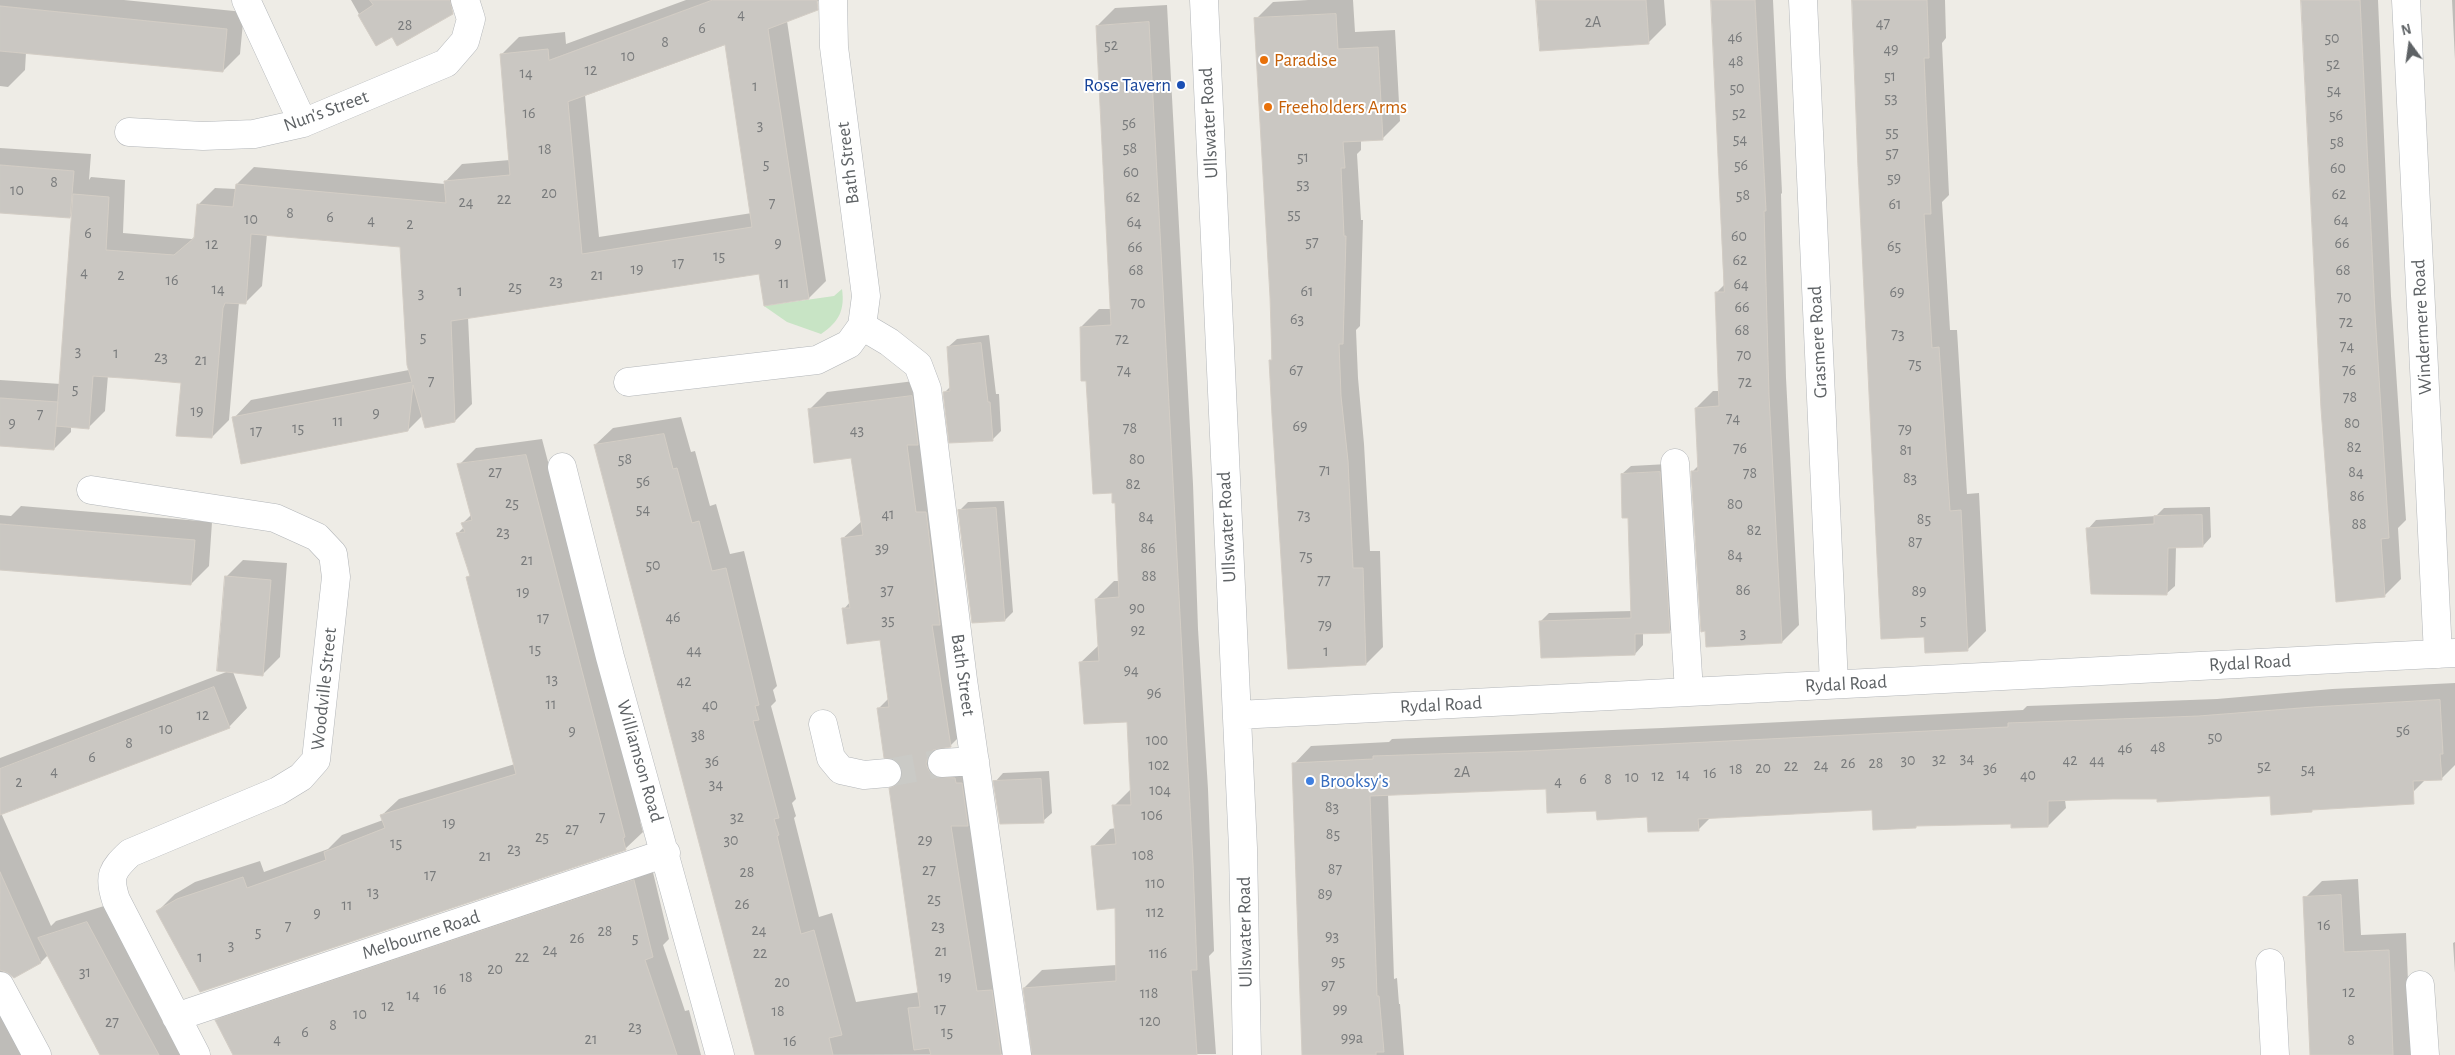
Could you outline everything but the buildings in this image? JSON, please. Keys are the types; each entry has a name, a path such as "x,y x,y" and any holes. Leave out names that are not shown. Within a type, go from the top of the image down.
{"street":[{"path":"246,0 303,123"},
{"name":"Nun's Street","path":"129,132 203,136 254,134 303,123 446,63 465,41 471,20 465,0"},
{"name":"Bath Street","path":"833,0 834,47 866,296 862,326 889,342 918,365 927,389 937,479 1016,1055"},
{"name":"Ullswater Road","path":"1204,0 1243,848 1247,1055"},
{"name":"Grasmere Road","path":"1803,0 1834,684"},
{"name":"Windermere Road","path":"2406,0 2447,653"},
{"path":"628,382 817,360 849,344 862,326"},
{"path":"1675,463 1688,692"},
{"name":"Williamson Road","path":"562,467 610,657 666,853 720,1055"},
{"name":"Woodville Street","path":"91,490 275,518 317,537 333,554 336,577 316,760 301,777 278,792 130,853 115,867 110,884 116,900 196,1055"},
{"name":"Rydal Road","path":"1236,715 2447,653"},
{"path":"823,724 831,758 841,770 864,775 887,773"},
{"path":"942,763 975,761"},
{"name":"Melbourne Road","path":"176,1017 666,853"},
{"path":"2270,963 2276,1055"},
{"path":"2420,985 2425,1055"},
{"path":"0,986 37,1055"}],"green space":[{"path":"842,289 843,303 839,315 832,325 821,334 787,322 764,306 834,296"}],"tunnel":[{"path":"887,773 942,763"}],"place":[{"name":"Paradise","path":"1264,60"},
{"name":"Rose Tavern","path":"1181,85"},
{"name":"Freeholders Arms","path":"1268,107"},
{"name":"Brooksy's","path":"1310,781"}]}
